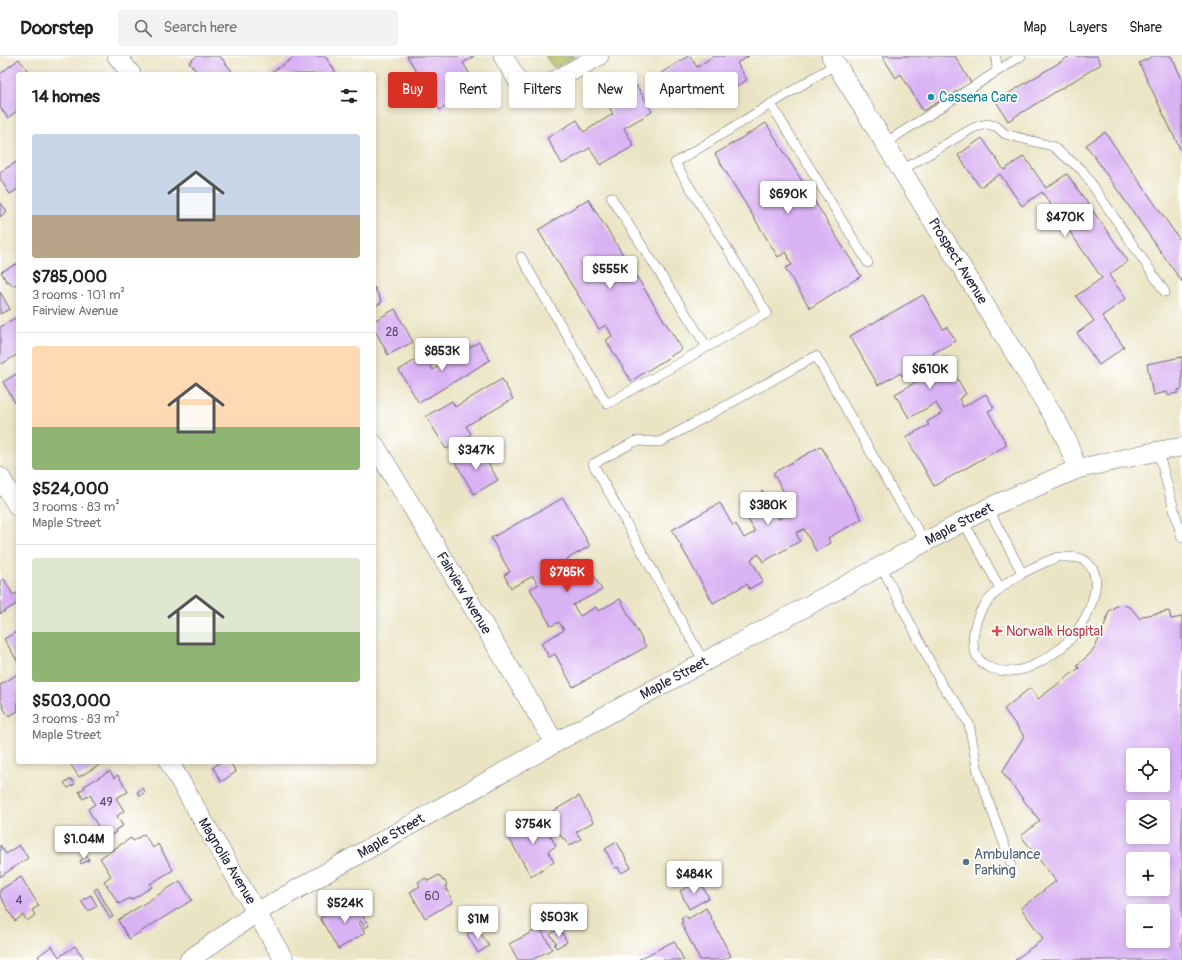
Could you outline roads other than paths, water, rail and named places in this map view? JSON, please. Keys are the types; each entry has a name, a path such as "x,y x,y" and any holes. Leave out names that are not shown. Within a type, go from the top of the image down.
{"street":[{"path":"117,56 129,72"},
{"path":"503,56 527,96 599,56"},
{"name":"Prospect Avenue","path":"833,60 1059,425 1077,469"},
{"name":"Fairview Avenue","path":"376,447 555,743"},
{"name":"Maple Street","path":"189,960 257,912 555,743 988,508 1077,469 1182,447"},
{"path":"0,477 16,504"},
{"name":"Magnolia Avenue","path":"169,764 284,960"}],"lane":[{"path":"996,56 997,71"},
{"path":"885,142 1021,56"},
{"path":"521,257 607,404 767,313 675,163 771,104 833,60"},
{"path":"771,104 868,263"},
{"path":"902,170 973,128 986,124 996,126 1005,134 1052,146 1082,170 1165,292"},
{"path":"611,198 707,347"},
{"path":"704,662 593,464 636,441 660,442 816,356 895,496 926,542"},
{"path":"1158,451 1181,535"},
{"path":"988,508 1022,573"},
{"path":"963,521 1000,588"},
{"path":"1058,557 1074,557 1083,560 1096,576 1092,603 1086,618 1076,633 1064,646 1048,658 1029,668 1010,672 990,668 977,656 972,642 979,614 1000,588 1022,573 1058,557"},
{"path":"881,566 940,681 958,705 969,724 978,772 1011,863"}],"place":[{"name":"Cassena Care","path":"931,97"},
{"name":"Norwalk Hospital","path":"997,631"},
{"name":"Ambulance Parking","path":"966,862"}]}
